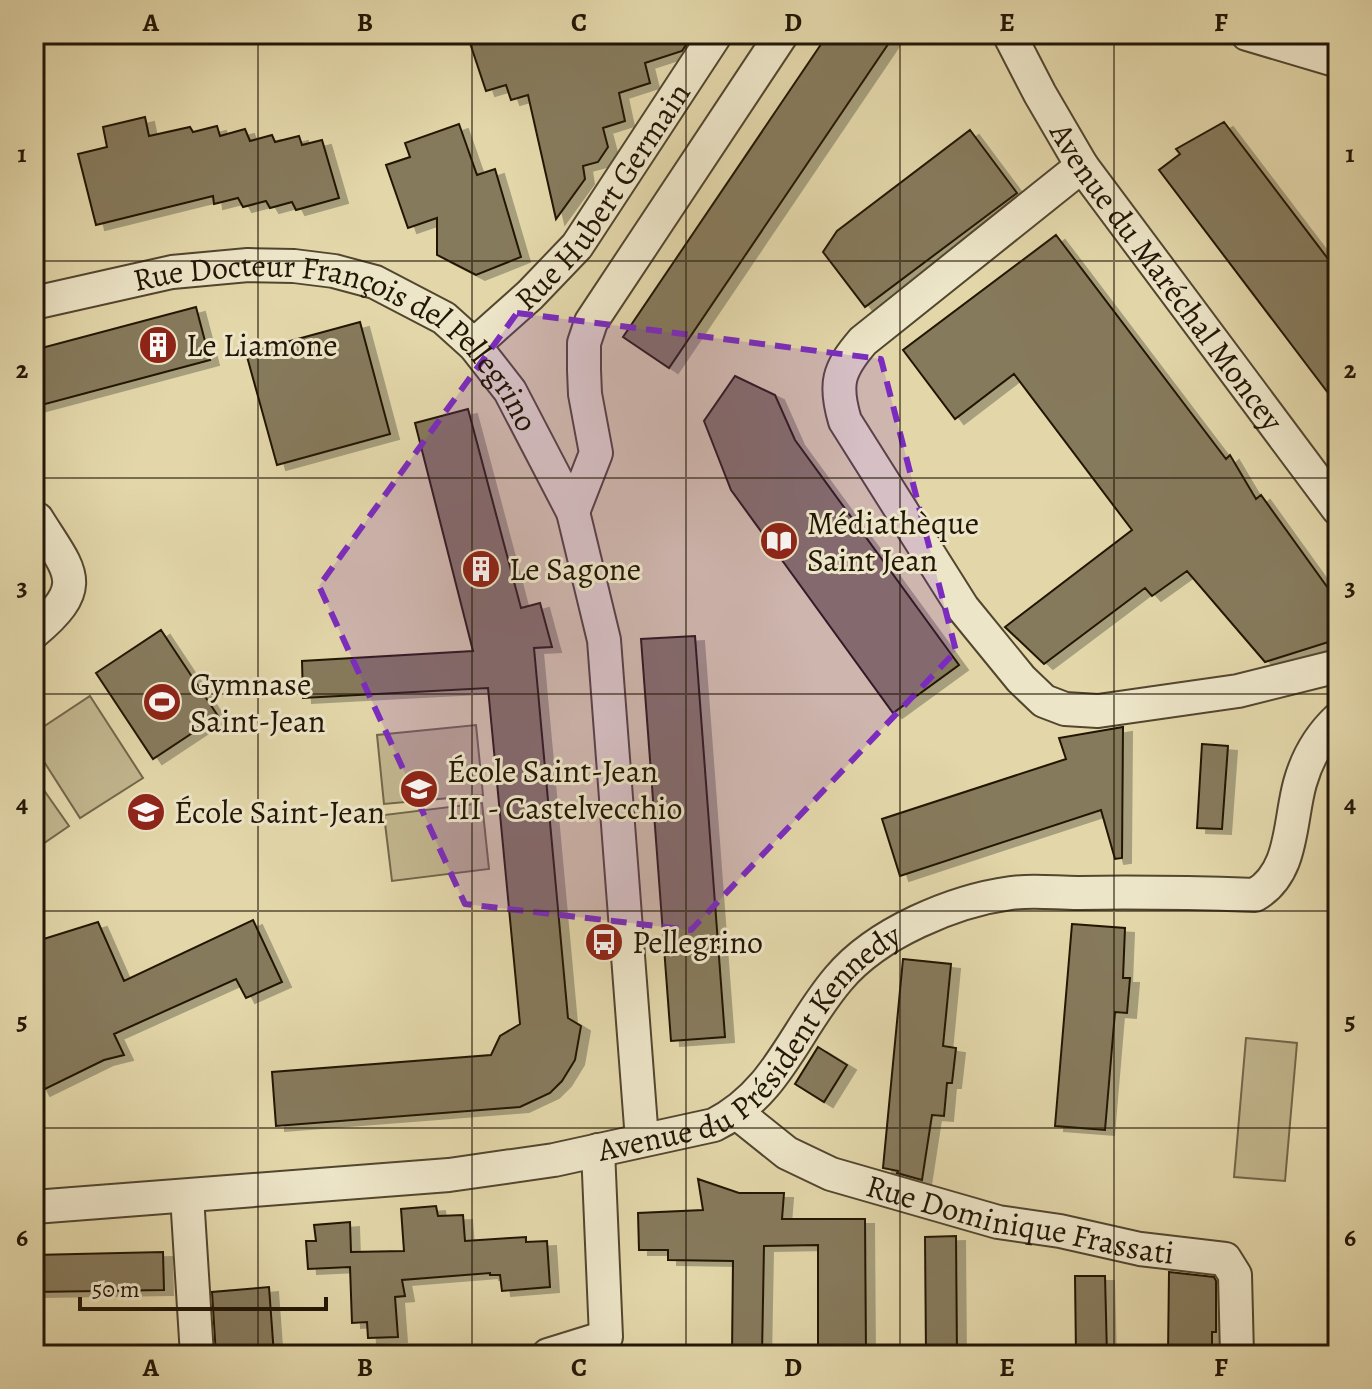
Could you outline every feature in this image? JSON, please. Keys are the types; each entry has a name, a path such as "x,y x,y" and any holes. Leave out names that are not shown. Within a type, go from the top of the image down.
{"street":[{"name":"Rue Hubert Germain","path":"474,345 530,295 577,246 716,34"},
{"path":"573,512 596,453 585,382 584,343 591,322 782,34"},
{"name":"Avenue du Maréchal Moncey","path":"1009,34 1082,166 1338,509"},
{"path":"1247,34 1338,61"},
{"path":"1082,166 863,341 847,359 839,378 838,396 845,421 963,608 1021,679 1044,701 1065,709 1098,711 1238,691 1338,666"},
{"name":"Rue Docteur François del Pellegrino","path":"34,303 172,272 248,265 334,271 375,282 444,318 474,345 510,391 573,512 604,640 642,1140"},
{"path":"34,632 67,597 71,585 69,570 35,516"},
{"name":"Avenue du Président Kennedy","path":"34,1207 449,1175 554,1160 714,1125 737,1113 762,1090 839,977 890,934 939,912 1011,893 1255,895 1270,886 1283,866 1301,780 1321,735 1338,719"},
{"name":"Rue Dominique Frassati","path":"737,1113 787,1153 831,1174 998,1222 1060,1231 1140,1249 1225,1259 1235,1275 1237,1355"},
{"path":"548,1355 613,1346 598,1150"},
{"path":"187,1196 197,1355"}],"highlighted area":[{"path":"517,313 881,359 956,651 691,930 465,904 319,586"}],"shaded area":[{"path":"90,696 143,778 80,818 34,746 34,733"},
{"path":"476,725 483,795 384,804 377,735"},
{"path":"34,776 69,826 34,850"},
{"path":"482,803 489,869 392,881 384,815"},
{"path":"1246,1038 1297,1043 1285,1181 1234,1177"}],"building":[{"path":"467,34 693,34 682,51 645,63 650,83 619,93 625,121 603,128 608,147 598,162 583,166 585,179 556,219 528,95 511,100 506,85 486,91"},
{"path":"828,34 895,34 669,368 623,337"},
{"path":"145,117 149,136 190,127 193,132 217,126 220,136 245,129 250,141 272,135 275,142 299,136 302,145 322,140 339,198 296,210 292,202 270,208 266,201 243,207 238,198 214,204 213,196 96,225 78,154 107,147 103,127"},
{"path":"1224,122 1338,272 1338,406 1159,170 1180,154 1176,149"},
{"path":"459,124 477,175 495,169 521,257 476,275 437,255 437,218 408,228 386,165 410,157 405,143"},
{"path":"970,130 1017,193 865,307 823,252 837,231"},
{"path":"1056,235 1226,459 1230,455 1256,499 1261,495 1338,602 1338,639 1265,662 1187,571 1152,596 1145,588 1044,664 1005,627 1132,530 1014,374 955,419 903,350"},
{"path":"196,307 210,360 34,407 34,350"},
{"path":"360,322 390,434 277,465 246,353"},
{"path":"735,376 775,395 795,440 959,665 893,713 731,490 704,421"},
{"path":"468,409 521,608 540,603 552,647 534,648 568,1018 581,1026 575,1060 550,1093 520,1107 276,1126 272,1072 491,1055 500,1036 520,1024 488,688 303,698 302,661 473,651 415,423"},
{"name":"Gymnase Saint-Jean","path":"161,630 218,716 153,759 96,673"},
{"path":"695,636 725,1037 671,1041 641,639"},
{"path":"1123,727 1122,858 1115,859 1101,810 900,876 882,819 1066,759 1059,738"},
{"path":"1202,744 1228,746 1222,829 1197,828"},
{"path":"253,920 282,982 246,998 236,979 114,1034 124,1055 104,1060 41,1091 34,1077 34,942 98,922 124,981"},
{"path":"1072,924 1125,928 1123,978 1130,978 1127,1013 1115,1012 1105,1130 1055,1126"},
{"path":"903,959 951,964 943,1046 956,1048 952,1083 947,1083 944,1116 932,1115 922,1180 883,1168"},
{"path":"818,1047 847,1065 824,1102 795,1084"},
{"path":"698,1179 739,1193 784,1193 782,1219 865,1219 866,1355 818,1355 818,1245 764,1246 762,1355 732,1355 733,1261 668,1260 668,1250 639,1250 638,1213 703,1210"},
{"path":"436,1206 438,1216 463,1215 465,1241 526,1237 526,1242 547,1241 550,1287 502,1291 500,1275 490,1273 402,1280 405,1296 395,1297 398,1337 368,1338 367,1322 352,1323 350,1267 308,1269 306,1241 316,1241 314,1225 350,1222 351,1252 404,1251 401,1209"},
{"path":"956,1236 957,1355 926,1355 925,1237"},
{"path":"163,1252 164,1290 34,1292 34,1255"},
{"path":"1169,1272 1214,1277 1216,1332 1212,1332 1212,1355 1168,1355"},
{"path":"1075,1276 1105,1276 1107,1355 1076,1355"},
{"path":"269,1287 274,1355 216,1355 212,1292"}],"place":[{"name":"Le Liamone","path":"158,345"},
{"name":"Médiathèque Saint Jean","path":"779,541"},
{"name":"Le Sagone","path":"481,569"},
{"name":"Gymnase Saint-Jean","path":"162,702"},
{"name":"École Saint-Jean III - Castelvecchio","path":"419,789"},
{"name":"École Saint-Jean","path":"146,812"},
{"name":"Pellegrino","path":"604,942"}]}
